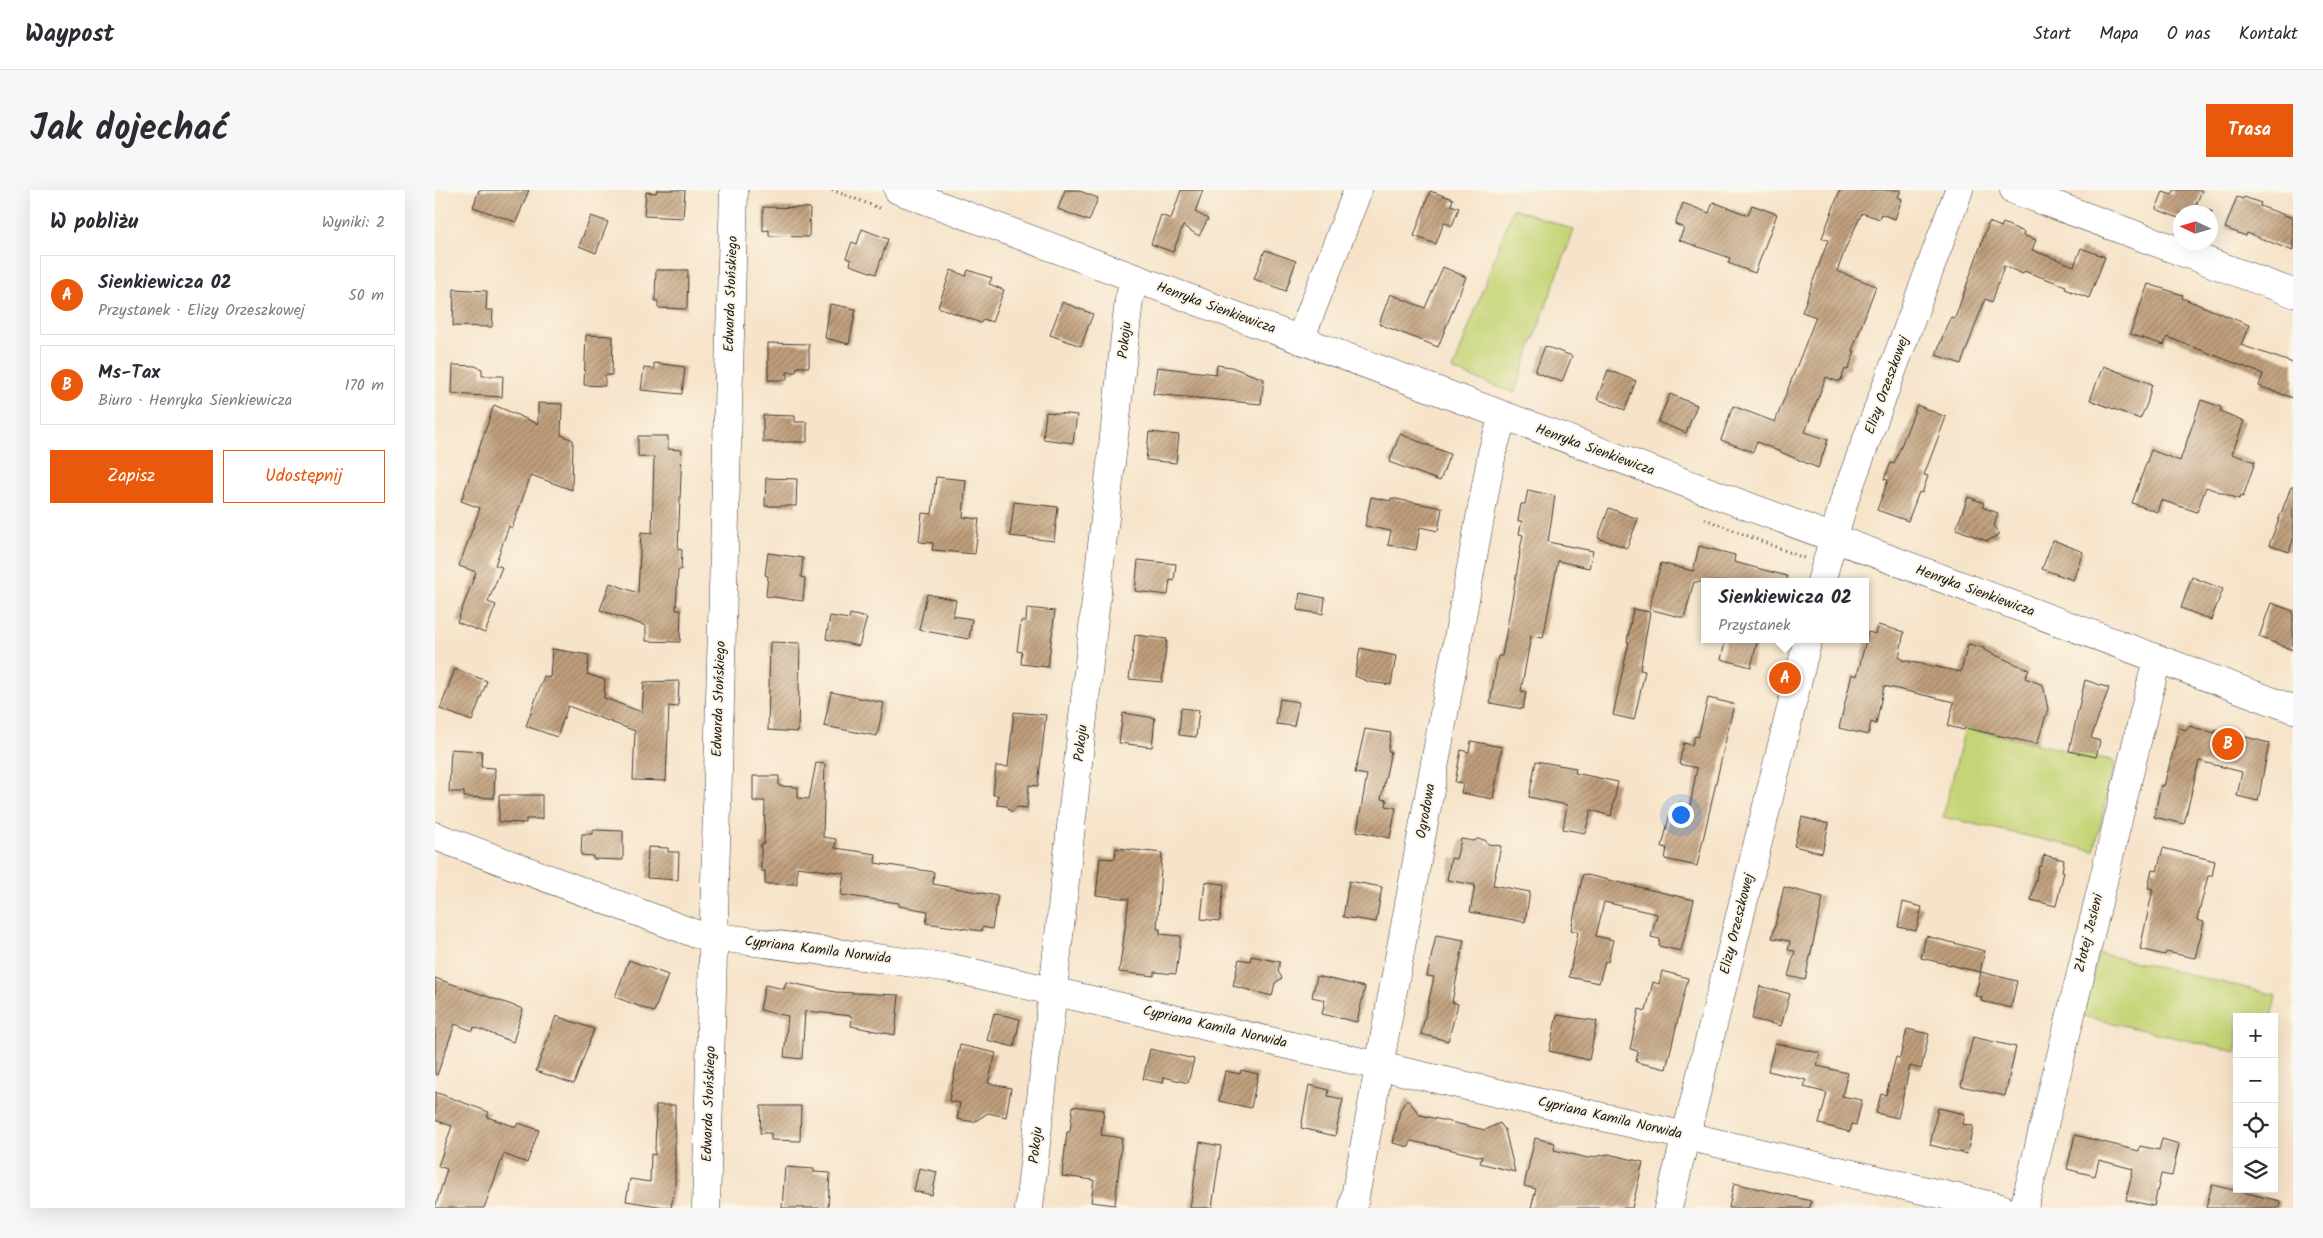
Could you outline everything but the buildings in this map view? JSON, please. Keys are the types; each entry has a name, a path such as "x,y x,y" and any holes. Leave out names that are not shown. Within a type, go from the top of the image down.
{"street":[{"name":"Edwarda Słońskiego","path":"705,1208 734,190"},
{"name":"Henryka Sienkiewicza","path":"898,190 2293,709"},
{"path":"1300,340 1358,190"},
{"name":"Elizy Orzeszkowej","path":"1822,578 1845,498 1959,190"},
{"path":"2014,190 2293,294"},
{"name":"Pokoju","path":"1029,1208 1129,300 1135,278"},
{"name":"Ogrodowa","path":"1353,1208 1492,452 1503,416"},
{"name":"Elizy Orzeszkowej","path":"1668,1208 1807,643"},
{"name":"Złotej Jesieni","path":"2024,1208 2157,659"},
{"name":"Cypriana Kamila Norwida","path":"435,836 675,928 714,938 934,965 1379,1064 2001,1208"}],"green space":[{"path":"1513,208 1574,230 1514,393 1453,370"},
{"path":"1965,728 2115,761 2094,851 1943,817"},
{"path":"2098,953 2276,995 2273,1013 2233,1013 2233,1051 2083,1016"}],"place":[{"name":"Sienkiewicza 02","path":"1785,678"},
{"name":"Ms-Tax","path":"2228,744"}]}
